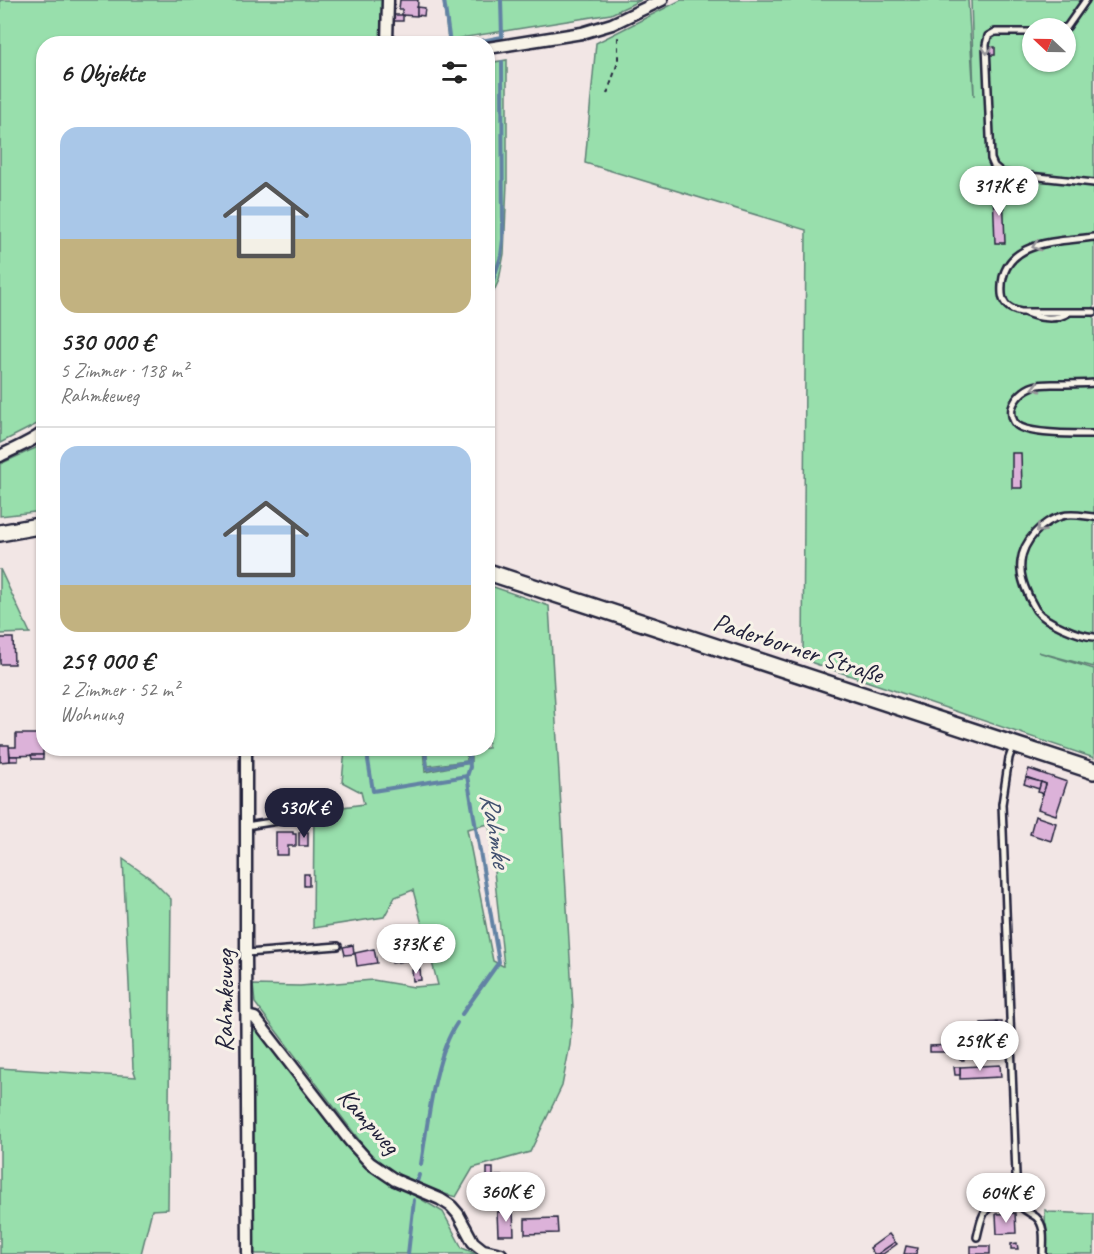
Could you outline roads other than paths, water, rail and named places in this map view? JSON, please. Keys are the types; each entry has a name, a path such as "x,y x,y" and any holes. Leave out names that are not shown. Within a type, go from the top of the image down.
{"main road":[{"path":"0,533 36,526"},
{"name":"Paderborner Straße","path":"495,574 1094,771"}],"street":[{"path":"387,36 388,0"},
{"path":"495,47 582,33 618,21 662,0"},
{"path":"0,456 36,439"},
{"name":"Rahmkeweg","path":"246,756 248,1254"},
{"name":"Kampweg","path":"247,1016 255,1017 350,1141 370,1163 395,1180 451,1206 458,1214 473,1242 483,1251 501,1254"}],"lane":[{"path":"1073,18 1086,0"},
{"path":"1022,32 995,32 988,36 986,45 991,159 994,166 1002,173 1094,183"},
{"path":"1094,237 1037,245 1023,251 1009,262 1002,283 1002,298 1013,310 1021,312 1094,312"},
{"path":"1094,383 1036,385 1024,390 1015,400 1012,410 1015,424 1023,428 1037,431 1094,434"},
{"path":"1094,517 1063,515 1045,523 1033,534 1023,550 1021,564 1023,580 1037,612 1067,629 1094,637"},
{"path":"1014,744 1009,759 1002,804 1017,1202 1021,1209 1037,1218 1042,1226 1043,1254"},
{"path":"246,826 297,818"},
{"path":"246,953 338,946"},
{"path":"977,1237 980,1220 986,1209 994,1204 1017,1202"}],"waterway":[{"path":"444,0 449,36"},
{"name":"Rahmke","path":"495,38 502,37 501,0"},
{"name":"Rahmke","path":"495,274 503,239 502,62"},
{"name":"Rahmke","path":"368,756 373,791 467,776 499,962 462,1014"},
{"name":"Rahmke","path":"426,756 427,769 469,762"},
{"name":"Rahmke","path":"467,776 470,767 469,756"},
{"name":"Rahmke","path":"421,1164 437,1072 449,1037 457,1023"},
{"name":"Rahmke","path":"417,1182 419,1175"},
{"name":"Rahmke","path":"408,1254 414,1200"}]}
